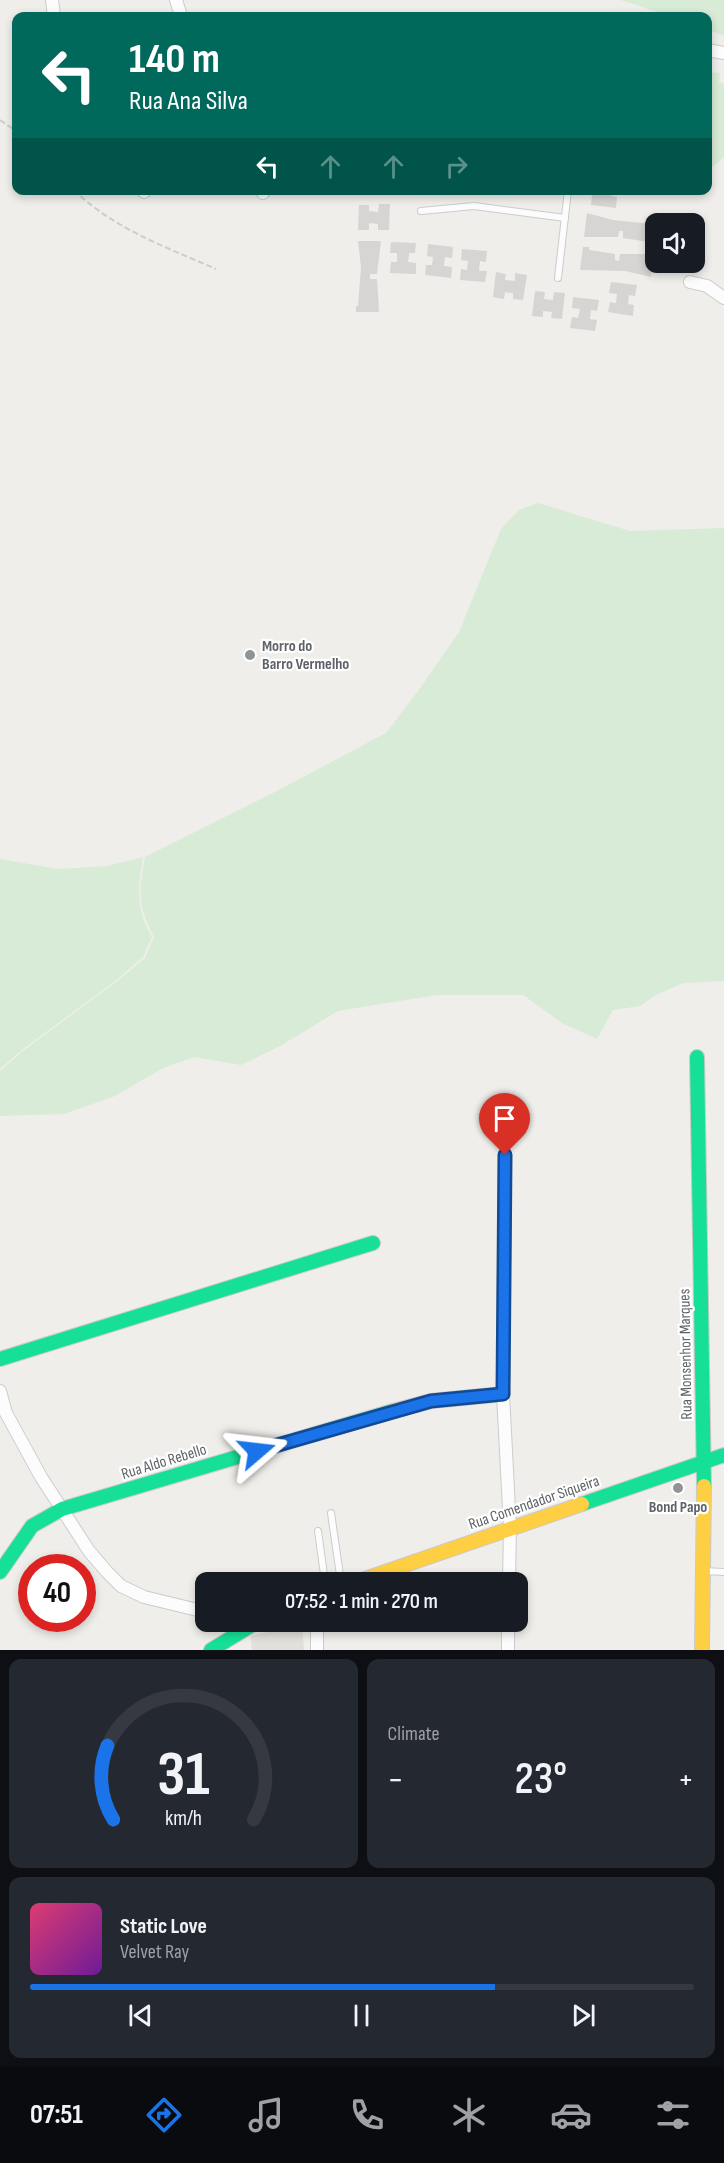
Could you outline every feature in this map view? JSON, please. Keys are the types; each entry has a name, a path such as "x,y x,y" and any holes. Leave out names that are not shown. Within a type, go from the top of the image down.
{"street":[{"path":"690,282 707,286 724,298"},
{"name":"Rua Monsenhor Marques","path":"698,1057 704,1461 702,1650"},
{"path":"505,1155 503,1394 510,1528 509,1572"},
{"path":"0,1359 373,1243"},
{"path":"0,1391 3,1413 89,1551 121,1586 144,1597 195,1609"},
{"name":"Rua Aldo Rebello","path":"0,1572 32,1526 62,1509 409,1406 431,1401 503,1394"},
{"name":"Rua Comendador Siqueira","path":"385,1572 724,1455"},
{"path":"211,1650 235,1632"},
{"path":"317,1632 317,1650"},
{"path":"508,1632 508,1650"}],"lane":[{"path":"558,278 567,195"},
{"path":"421,211 474,206 565,218"},
{"path":"331,1514 340,1572"},
{"path":"318,1531 324,1572"},
{"path":"703,1571 724,1572"}],"path":[{"path":"79,195 98,212 132,232 216,269"}],"shaded area":[{"path":"268,1632 303,1632 304,1650 252,1650 251,1636"}],"green space":[{"path":"621,0 724,0 724,36 712,32 712,12 657,12"},
{"path":"712,72 720,73 719,82 724,84 724,157 712,168"},
{"path":"538,503 630,531 724,528 724,981 683,983 656,995 640,1006 613,1010 597,1039 562,1023 523,995 436,995 338,1011 280,1046 241,1065 194,1057 163,1068 115,1096 64,1114 0,1116 0,1071 24,1050 145,958 154,937 142,907 141,879 145,857 386,733 459,632 501,529 519,510"},
{"path":"143,857 140,907 152,937 143,957 0,1069 0,859 58,869 107,866"}],"building":[{"path":"592,195 617,197 616,208 591,205"},
{"path":"379,204 390,204 389,230 378,230 378,224 369,223 369,230 358,230 359,205 369,205 369,211 378,212"},
{"path":"587,213 613,220 645,223 645,241 623,238 623,231 619,231 618,237 584,237"},
{"path":"358,241 381,241 377,274 370,274 370,279 377,279 379,312 356,312 361,267"},
{"path":"391,242 416,243 415,253 409,253 408,262 416,263 416,274 390,273 391,262 397,262 397,253 390,253"},
{"path":"428,244 453,247 452,258 445,257 444,266 452,267 451,278 425,275 426,265 432,265 433,257 427,256"},
{"path":"583,247 589,247 589,250 615,254 615,260 619,261 620,254 645,254 645,273 651,273 651,277 625,271 580,270"},
{"path":"462,249 487,251 486,262 480,261 479,271 487,271 485,282 460,280 461,269 467,270 468,261 461,260"},
{"path":"496,272 506,274 505,280 515,281 515,273 527,275 523,300 513,299 513,293 505,292 504,299 493,297"},
{"path":"611,282 637,285 635,296 629,295 628,304 634,305 633,316 608,312 610,302 616,303 617,294 609,293"},
{"path":"535,291 545,292 544,299 553,300 554,292 565,293 562,319 551,318 552,312 543,311 543,317 532,316"},
{"path":"573,297 599,300 597,311 591,310 590,319 597,320 595,331 570,328 572,317 578,318 580,309 572,308"}],"traffic: fast":[{"path":"697,1057 704,1486"},
{"path":"0,1359 373,1243"},
{"path":"0,1572 32,1526 62,1509 393,1411"},
{"path":"582,1504 724,1455"},
{"path":"211,1650 241,1632"}],"traffic: slow":[{"path":"393,1411 431,1401 503,1394"},
{"path":"702,1650 704,1486"},
{"path":"385,1572 582,1504"}],"place":[{"name":"Morro do Barro Vermelho","path":"250,655"},
{"name":"Bond Papo","path":"678,1488"}],"route":[{"path":"257,1451 409,1406 431,1401 503,1394 505,1155"}]}
